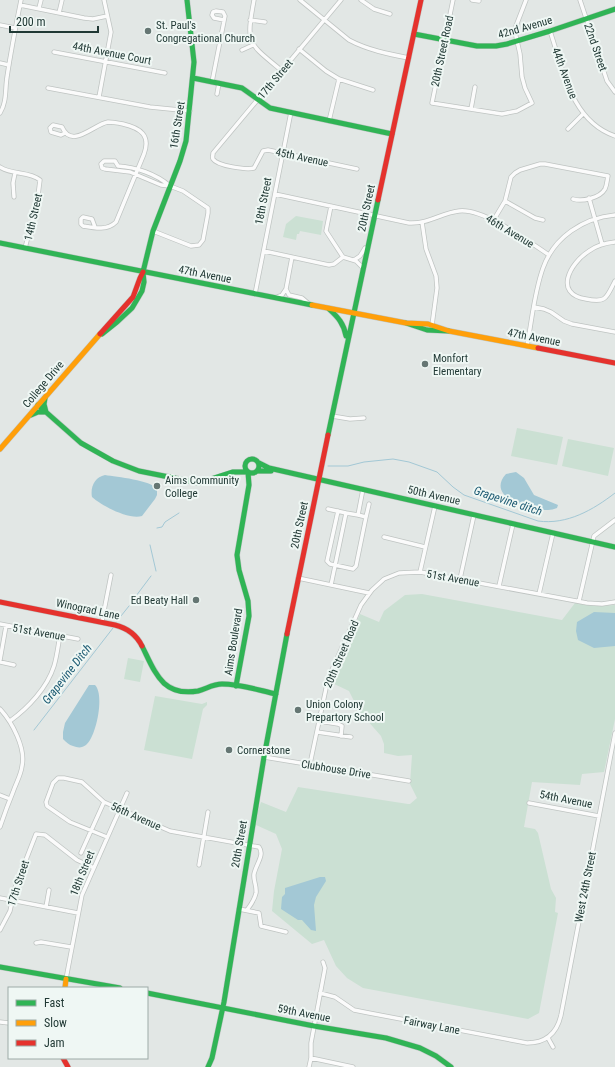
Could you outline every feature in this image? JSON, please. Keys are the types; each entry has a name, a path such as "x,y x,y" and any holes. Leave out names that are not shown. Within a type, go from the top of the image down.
{"main road":[{"name":"16th Street","path":"143,272 152,231 184,150 190,111 194,54 188,0"},
{"name":"20th Street","path":"208,1067 212,1058 223,1007 264,757 298,578 353,313 421,0"},
{"name":"42nd Avenue","path":"414,34 477,46 507,44 615,9"},
{"path":"193,78 242,88 270,108 392,134"},
{"name":"47th Avenue","path":"0,243 406,323 411,326 442,332 448,331 615,363"},
{"name":"College Drive","path":"0,449 45,398 74,362 102,334 117,323 137,301 142,292 145,278 143,272"},
{"path":"326,307 337,315 342,322 346,332 347,342"},
{"name":"47th Avenue","path":"406,323 412,322 432,325 442,327 448,331"},
{"path":"45,398 44,404 46,412"},
{"path":"38,405 85,446 113,461 140,471 199,483 233,472 245,465 247,461 251,459 256,460 259,464 257,472 233,472"},
{"path":"30,415 38,412 46,412"},
{"name":"50th Avenue","path":"259,464 319,480 615,547"},
{"path":"245,465 248,472"},
{"name":"50th Avenue","path":"257,472 271,471 312,480 319,480"},
{"name":"Aims Boulevard","path":"236,686 249,616 249,605 236,564 236,555 249,485 248,472"},
{"name":"Aims Boulevard","path":"249,485 257,472"},
{"name":"Winograd Lane","path":"0,602 122,626 135,636 142,646 150,666 156,676 162,682 178,690 191,692 220,684 236,686"},
{"path":"236,686 276,694"},
{"path":"0,966 114,987"},
{"name":"18th Street","path":"64,987 66,979"},
{"name":"59th Avenue","path":"148,993 314,1026 405,1042 429,1051 451,1067"},
{"name":"20th Street","path":"212,1058 213,1067"}],"street":[{"path":"0,113 5,99 9,65 21,0"},
{"path":"39,8 41,0"},
{"path":"59,13 62,0"},
{"path":"99,97 111,32 104,0"},
{"path":"254,0 250,20 250,36 253,45 281,70"},
{"path":"300,0 349,40 371,49 409,58"},
{"name":"17th Street","path":"213,159 213,153 341,0"},
{"path":"361,0 374,9 390,14"},
{"name":"20th Street Road","path":"453,0 432,103 471,109"},
{"path":"472,0 479,1"},
{"path":"475,87 471,109 502,114 517,111 532,103 522,77 518,41 515,32 526,0"},
{"name":"22nd Street","path":"580,0 607,81 615,92"},
{"path":"20,5 93,19 107,16"},
{"path":"212,82 224,20 225,14 215,11 212,14 214,18 224,20"},
{"path":"218,19 219,11"},
{"path":"250,20 265,22"},
{"path":"0,26 15,28"},
{"name":"44th Avenue","path":"550,31 573,96 584,114 598,127 615,136"},
{"path":"242,50 253,45"},
{"path":"299,49 326,71 339,79 373,90"},
{"name":"44th Avenue Court","path":"54,52 165,73"},
{"path":"0,63 9,65"},
{"path":"329,121 339,79"},
{"path":"217,94 219,83"},
{"path":"48,88 150,107 190,111"},
{"path":"294,113 298,108"},
{"name":"18th Street","path":"256,294 283,153 294,113"},
{"path":"568,128 584,114"},
{"path":"65,133 74,136 81,135 104,123 110,122 134,126 142,132 146,140 146,149 138,172 116,222 107,228 95,227"},
{"name":"45th Avenue","path":"213,159 219,164 248,170 254,168 262,151 268,150 357,169"},
{"path":"138,172 105,169 102,168 101,164 104,161 115,162 118,166 132,167 161,185 170,186 183,191 208,208 203,240 199,245 191,246 152,231"},
{"path":"494,221 505,201 512,176 520,170 540,164 608,176 606,188 603,192 590,200 573,199"},
{"path":"118,166 118,171"},
{"name":"14th Street","path":"0,167 15,173 36,177 40,180 37,203 25,248"},
{"path":"14,197 15,173"},
{"name":"46th Avenue","path":"275,194 409,223 422,222 460,211 476,212 549,254"},
{"path":"590,200 602,244"},
{"path":"505,201 535,218 543,220"},
{"path":"331,206 326,231 343,257 358,262 363,268"},
{"path":"527,346 540,277 549,254 566,234 581,225 595,219 615,215"},
{"path":"422,222 426,249 436,276 437,288 432,325"},
{"path":"354,260 360,256 369,239"},
{"path":"615,242 602,244 589,250 575,264 568,278 568,289 574,296 579,298 600,301 608,296 615,281"},
{"path":"264,251 329,265 334,264 343,257"},
{"path":"274,298 282,295 286,289 292,257"},
{"path":"286,289 289,294 302,298 309,304"},
{"path":"534,307 548,310 564,321 572,324 615,332"},
{"path":"332,416 350,419 364,418"},
{"path":"358,515 363,490"},
{"path":"338,511 328,561 330,564 353,569 355,568 369,504"},
{"path":"420,572 435,506"},
{"path":"328,509 366,517"},
{"path":"331,585 346,513"},
{"path":"460,579 474,515"},
{"path":"579,601 594,536 615,520"},
{"path":"499,586 514,524"},
{"path":"539,594 553,533"},
{"path":"384,538 425,547"},
{"name":"51st Avenue","path":"369,593 377,585 391,576 407,572 420,572 579,601 602,604 615,602"},
{"path":"102,622 111,575"},
{"path":"298,578 369,593"},
{"name":"20th Street Road","path":"310,764 328,679 361,605 369,593"},
{"name":"51st Avenue","path":"0,624 78,639"},
{"path":"6,626 0,661 14,664"},
{"path":"10,721 28,706 46,683 54,666 60,636"},
{"path":"0,709 10,721 17,736 23,758 21,772 0,827"},
{"path":"319,721 342,726 342,736"},
{"path":"316,732 351,737"},
{"name":"West 24th Street","path":"548,1038 557,1028 561,1016 615,733"},
{"name":"Clubhouse Drive","path":"264,757 409,781"},
{"name":"56th Avenue","path":"91,831 70,822 50,809 46,803 53,783 60,778 82,782 104,802 170,831 249,845"},
{"name":"18th Street","path":"66,979 82,895 127,793"},
{"path":"0,794 10,798"},
{"path":"81,853 104,802"},
{"name":"54th Avenue","path":"529,802 599,816"},
{"path":"199,865 208,812"},
{"path":"91,831 107,837"},
{"name":"17th Street","path":"0,930 10,911 15,888 37,833 45,835 77,860 94,868"},
{"path":"247,910 256,894 253,878 262,853 259,846 249,845"},
{"path":"46,907 49,890"},
{"path":"0,898 78,913"},
{"path":"239,909 259,913 261,926 286,932"},
{"path":"36,943 41,942 71,947"},
{"path":"309,1067 311,1058 311,1042 325,968 322,962"},
{"name":"Fairway Lane","path":"320,993 336,996 354,1010 527,1043 533,1043 548,1038"},
{"path":"548,1038 553,1047"},
{"path":"311,1058 353,1067"}],"green space":[{"path":"296,216 323,221 321,235 300,231 299,234 297,234 296,240 283,237 286,224"},
{"path":"517,428 563,437 557,465 511,456"},
{"path":"568,439 614,448 608,476 562,466"},
{"path":"422,594 562,620 575,603 596,606 615,605 615,719 604,772 582,774 580,785 532,782 524,827 535,829 538,833 551,889 556,898 555,912 558,913 539,1013 528,1019 363,988 347,978 336,966 324,940 312,944 272,911 274,891 282,849 276,834 256,825 261,802 286,812 298,787 408,804 417,798 410,784 412,755 398,756 384,753 384,744 381,736 359,711 349,691 330,682 360,614 379,622 384,611 405,595"},
{"path":"128,658 144,661 140,682 124,679"},
{"path":"155,696 202,704 207,702 207,705 203,709 192,759 144,750"}],"water":[{"path":"516,472 524,478 534,495 558,505 557,508 551,510 540,510 531,508 512,501 505,496 501,489 501,482 506,474"},
{"path":"105,475 148,483 157,489 157,495 142,516 137,517 123,514 102,504 92,497 94,483 98,478"},
{"path":"594,612 615,613 615,646 594,648 578,640 576,631 577,622"},
{"path":"89,685 95,685 98,690 99,706 96,725 90,741 86,745 81,747 72,746 63,739 65,723"},
{"path":"320,877 325,877 326,881 316,897 314,905 316,931 311,930 302,920 298,920 281,909 282,897 285,894 285,888"}],"waterway":[{"name":"Grapevine ditch","path":"328,466 348,466 364,462 393,459 409,462 437,472 464,495 538,521 559,521 579,515 598,505 615,493"},
{"name":"Grapevine ditch","path":"157,528 162,527 165,522 179,513"},
{"name":"Grapevine ditch","path":"150,545 156,571"},
{"name":"Grapevine ditch","path":"136,596 151,576"},
{"name":"Grapevine ditch","path":"117,621 129,606"},
{"name":"Grapevine Ditch","path":"34,730 113,628"}],"traffic: fast":[{"path":"102,334 132,308 142,291 144,282 143,272 153,231 180,161 186,141 194,62 187,0"},
{"path":"414,34 477,46 496,46 550,31 615,9"},
{"path":"193,78 242,88 270,108 392,134"},
{"path":"328,435 378,200"},
{"path":"0,243 312,305"},
{"path":"329,309 340,321 346,336"},
{"path":"406,323 427,330 449,331"},
{"path":"31,415 38,412 46,412 44,404 45,398"},
{"path":"38,405 81,443 113,461 139,471 199,483 233,472 247,472"},
{"path":"249,459 255,459 259,463 259,466 259,469 255,473 249,473 245,469 245,463 249,459"},
{"path":"259,463 269,468 615,547"},
{"path":"258,471 271,471"},
{"path":"236,686 249,616 248,601 239,570 237,555 249,485 248,472"},
{"path":"208,1067 212,1058 224,1002 264,757 287,634"},
{"path":"142,646 151,665 161,680 176,690 186,692 198,691 219,684 229,684 276,694"},
{"path":"0,967 114,987"},
{"path":"148,993 314,1026 386,1038 420,1048 436,1056 451,1067"}],"traffic: slow":[{"path":"312,305 406,323 428,324 449,331 538,348"},
{"path":"0,449 100,334"},
{"path":"65,987 66,979"}],"traffic: jam":[{"path":"378,200 421,0"},
{"path":"100,334 133,297 143,272"},
{"path":"538,348 615,363"},
{"path":"287,634 328,435"},
{"path":"0,602 119,626 134,635 142,646"},
{"path":"64,1059 68,1067"}],"place":[{"name":"St. Paul's Congregational Church","path":"148,31"},
{"name":"Monfort Elementary","path":"425,364"},
{"name":"Aims Community College","path":"157,486"},
{"name":"Ed Beaty Hall","path":"196,600"},
{"name":"Union Colony Prepartory School","path":"298,710"},
{"name":"Cornerstone","path":"229,750"}]}
